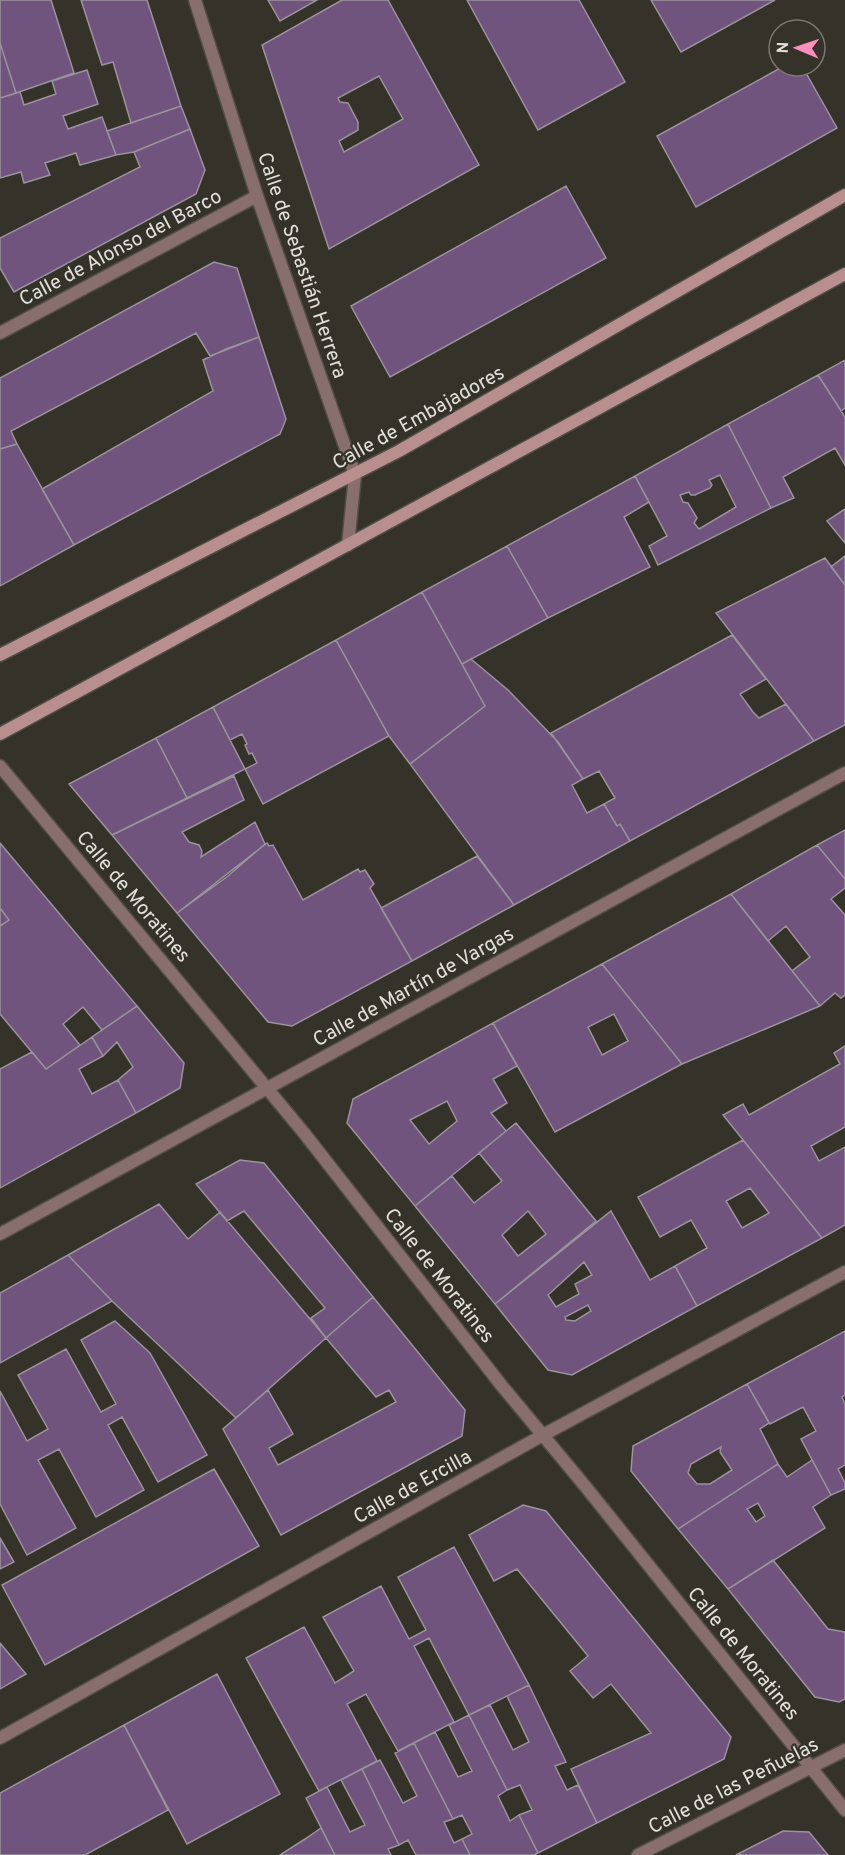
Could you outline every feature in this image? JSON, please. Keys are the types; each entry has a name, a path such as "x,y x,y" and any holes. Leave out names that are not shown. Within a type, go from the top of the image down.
{"main road":[{"name":"Calle de Embajadores","path":"0,655 355,475 845,195"},
{"path":"0,734 845,274"}],"street":[{"name":"Calle de Sebastián Herrera","path":"195,0 257,196 355,475 348,545"},
{"name":"Calle de Alonso del Barco","path":"0,333 257,196"},
{"name":"Calle de Moratines","path":"0,766 267,1088 845,1810"},
{"name":"Calle de Martín de Vargas","path":"0,1234 845,773"},
{"name":"Calle de Ercilla","path":"0,1738 543,1435 845,1272"},
{"name":"Calle de las Peñuelas","path":"638,1855 845,1750"}],"building":[{"path":"0,0 51,0 74,73 16,93 0,43"},
{"path":"81,0 147,0 181,106 131,123 113,62 102,65"},
{"path":"268,0 317,0 280,21"},
{"path":"342,0 388,0 479,165 329,249 262,45","holes":["379,76 403,119 344,152 339,141 358,130 358,122 348,103 340,102 338,98"]},
{"path":"467,0 579,0 625,82 538,130"},
{"path":"651,0 775,0 681,52"},
{"path":"0,43 16,93 0,98"},
{"path":"87,70 98,104 63,116 68,129 102,117 116,155 80,165 76,153 45,163 50,175 24,183 21,172 0,178 0,98 20,92 24,105 56,94 52,81"},
{"path":"767,75 767,78 809,78 837,128 696,207 657,136"},
{"path":"181,106 190,129 134,152 116,155 107,131"},
{"path":"190,129 205,170 196,194 14,292 0,268 0,238 140,167 134,152"},
{"path":"566,186 606,258 390,377 351,306"},
{"path":"214,262 237,268 259,337 210,356 196,333 11,431 17,444 0,449 0,378"},
{"path":"259,337 286,419 280,434 74,545 42,489 213,391 203,360"},
{"path":"845,360 845,408 841,411 818,375"},
{"path":"818,375 845,417 845,465 835,448 783,477 794,498 771,508 728,424"},
{"path":"728,424 771,508 658,565 649,546 667,536 635,476","holes":["720,475 736,507 699,529 694,523 697,518 680,495 689,492 695,495 710,488 712,485 709,480"]},
{"path":"17,444 74,545 0,586 0,449"},
{"path":"635,476 649,502 624,517 650,567 548,618 507,546"},
{"path":"845,509 845,543 827,521"},
{"path":"507,546 548,618 462,664 422,592"},
{"path":"845,556 845,585 831,567"},
{"path":"825,558 845,585 845,725 814,741 716,613"},
{"path":"422,592 485,706 410,764 389,736 336,640"},
{"path":"732,635 766,679 740,694 753,712 759,718 786,704 814,741 630,841 620,824 617,826 604,804 615,798 599,771 583,779 551,733"},
{"path":"336,640 389,736 263,804 245,769 257,763 252,753 249,754 242,734 230,740 213,707"},
{"path":"471,659 508,690 558,742 583,779 572,785 587,813 604,804 617,826 620,824 630,841 514,905 410,764 485,706 462,664"},
{"path":"213,707 245,769 187,798 156,738"},
{"path":"156,738 187,798 112,835 69,784"},
{"path":"234,776 244,800 182,832 189,842 199,845 202,851 201,857 255,822 265,844 228,876 177,913 112,835"},
{"path":"845,830 845,879 817,845"},
{"path":"0,843 137,1006 102,1030 83,1007 63,1024 80,1045 46,1069 0,1014 0,926 9,920 0,908"},
{"path":"267,843 269,846 273,845 303,900 358,869 360,872 365,870 374,884 370,888 412,961 292,1026 268,1022 177,913"},
{"path":"817,845 845,879 845,888 831,899 845,915 845,995 841,998 835,993 820,1006 792,971 810,957 786,926 768,941 731,894"},
{"path":"477,856 514,905 412,961 381,908"},
{"path":"731,894 820,1006 682,1064 602,964"},
{"path":"0,908 9,920 0,926"},
{"path":"602,964 682,1064 555,1132 493,1023","holes":["614,1014 628,1041 602,1055 588,1027"]},
{"path":"137,1006 184,1063 180,1088 136,1113 118,1080 133,1067 117,1042 103,1056 92,1037"},
{"path":"493,1023 517,1066 493,1079 507,1103 491,1113 506,1131 415,1206 347,1123 353,1099","holes":["447,1101 457,1121 429,1144 410,1120"]},
{"path":"92,1037 103,1056 79,1069 92,1094 118,1080 136,1113 0,1188 0,1069 32,1052 46,1069"},
{"path":"845,1046 845,1127 811,1146 819,1161 845,1147 845,1225 822,1238 723,1115 743,1104 749,1115 840,1064 834,1053"},
{"path":"516,1123 596,1221 495,1304 415,1206 452,1176 474,1203 502,1181 479,1153","holes":["528,1211 546,1234 518,1256 502,1235"]},
{"path":"743,1140 822,1238 697,1306 675,1266 707,1248 691,1220 660,1237 638,1197","holes":["750,1188 769,1213 742,1228 726,1201"]},
{"path":"240,1160 264,1163 373,1297 326,1338 311,1318 325,1308 244,1211 227,1221 196,1184"},
{"path":"159,1204 188,1239 220,1212 326,1338 236,1418 112,1301 68,1255"},
{"path":"611,1211 650,1280 675,1266 697,1306 572,1375 548,1370 495,1304","holes":["584,1262 592,1275 575,1284 579,1294 556,1307 548,1295","588,1305 591,1311 575,1321 566,1320 565,1317"]},
{"path":"68,1255 112,1301 0,1363 0,1293"},
{"path":"373,1297 465,1410 462,1436 281,1535 223,1429 268,1390 293,1434 269,1448 278,1465 396,1402 389,1390 376,1397 326,1338"},
{"path":"115,1321 150,1353 207,1455 158,1482 122,1417 108,1425 144,1490 96,1517 59,1449 38,1460 76,1528 27,1555 0,1504 0,1391 27,1441 48,1429 18,1375 66,1349 101,1412 116,1404 81,1340"},
{"path":"845,1331 845,1395 842,1397 845,1404 845,1465 838,1469 845,1483 845,1489 831,1495 801,1439 816,1431 803,1407 770,1424 747,1384"},
{"path":"747,1384 769,1423 760,1429 778,1464 678,1529 631,1471 633,1446","holes":["721,1447 720,1452 732,1470 710,1484 697,1484 688,1473 691,1464"]},
{"path":"812,1460 831,1495 813,1507 825,1528 728,1589 678,1529 778,1464 787,1477","holes":["758,1503 765,1516 756,1522 747,1509"]},
{"path":"214,1469 259,1546 45,1665 2,1585"},
{"path":"523,1505 546,1511 731,1737 724,1759 597,1823 571,1769 651,1733 611,1684 593,1698 570,1671 588,1656 517,1569 494,1581 469,1535"},
{"path":"0,1538 14,1562 0,1569"},
{"path":"454,1547 529,1685 469,1715 429,1638 414,1646 454,1722 398,1751 366,1694 347,1704 377,1761 319,1791 246,1658 304,1627 335,1683 354,1671 323,1617 381,1586 409,1639 426,1630 398,1577"},
{"path":"773,1560 828,1629 845,1632 845,1699 839,1702 815,1697 728,1589"},
{"path":"0,1643 26,1674 0,1689"},
{"path":"217,1674 280,1794 187,1844 124,1725"},
{"path":"529,1685 566,1762 555,1766 567,1790 578,1785 597,1823 538,1853 519,1815 532,1810 520,1785 507,1790 469,1715 490,1705 513,1750 529,1742 507,1696"},
{"path":"469,1715 507,1790 498,1796 510,1821 519,1815 538,1853 534,1855 470,1855 462,1839 472,1834 462,1815 453,1819 414,1743 435,1732 458,1777 472,1771 449,1725"},
{"path":"124,1725 168,1810 85,1855 0,1855 0,1793"},
{"path":"414,1743 453,1819 444,1822 454,1843 462,1839 470,1855 416,1855 408,1840 399,1845 362,1769 380,1760 403,1803 417,1796 395,1753"},
{"path":"362,1769 399,1845 388,1849 391,1855 335,1855 306,1798 327,1787 350,1832 365,1825 341,1780"},
{"path":"321,1828 335,1855 280,1855 305,1839"},
{"path":"783,1831 809,1832 828,1855 736,1855"}]}
